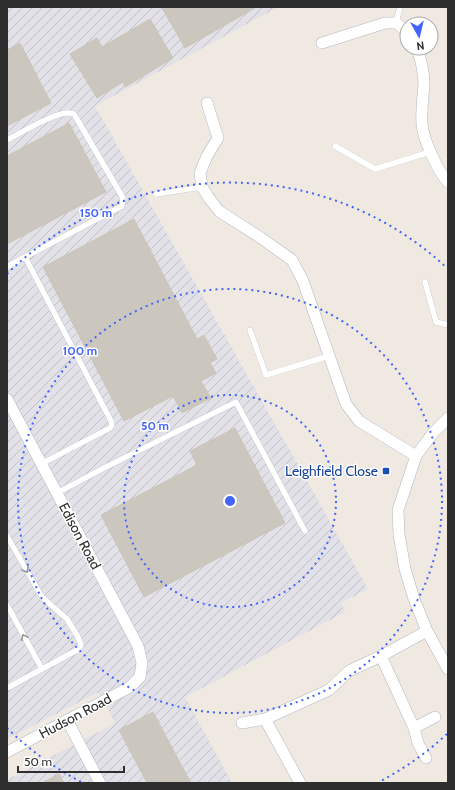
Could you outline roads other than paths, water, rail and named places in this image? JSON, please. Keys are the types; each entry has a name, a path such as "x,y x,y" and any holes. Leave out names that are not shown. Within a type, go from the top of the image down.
{"street":[{"path":"322,43 385,22 396,23 399,25"},
{"path":"420,56 424,83 422,125 430,152 442,176 448,182"},
{"path":"207,103 218,138 207,156 200,173 202,187 219,211 292,260 304,281 346,404 359,421 416,456"},
{"name":"Edison Road","path":"7,399 138,646 142,663 140,677"},
{"path":"448,418 433,433 416,456 398,510 398,534 405,569 414,599 427,631 448,669"},
{"path":"242,723 265,720 329,690 349,671 381,656 427,631"},
{"path":"381,656 426,758"},
{"name":"Hudson Road","path":"8,751 130,687 140,677"},
{"path":"414,728 435,717"},
{"path":"67,720 100,783"},
{"path":"265,720 300,783"}],"lane":[{"path":"396,23 400,7"},
{"path":"7,140 55,116 70,112 74,114 123,198 122,206 7,267"},
{"path":"335,146 375,169 430,152"},
{"path":"156,194 202,187"},
{"path":"25,257 112,425 110,428 41,464"},
{"path":"425,282 436,322 448,325"},
{"path":"250,330 266,375 329,356"},
{"path":"57,494 102,469 236,402 305,531"},
{"path":"7,536 42,597 67,619 81,642 78,649 7,688"},
{"path":"7,605 42,669"}],"place":[{"name":"Leighfield Close","path":"386,471"}]}
